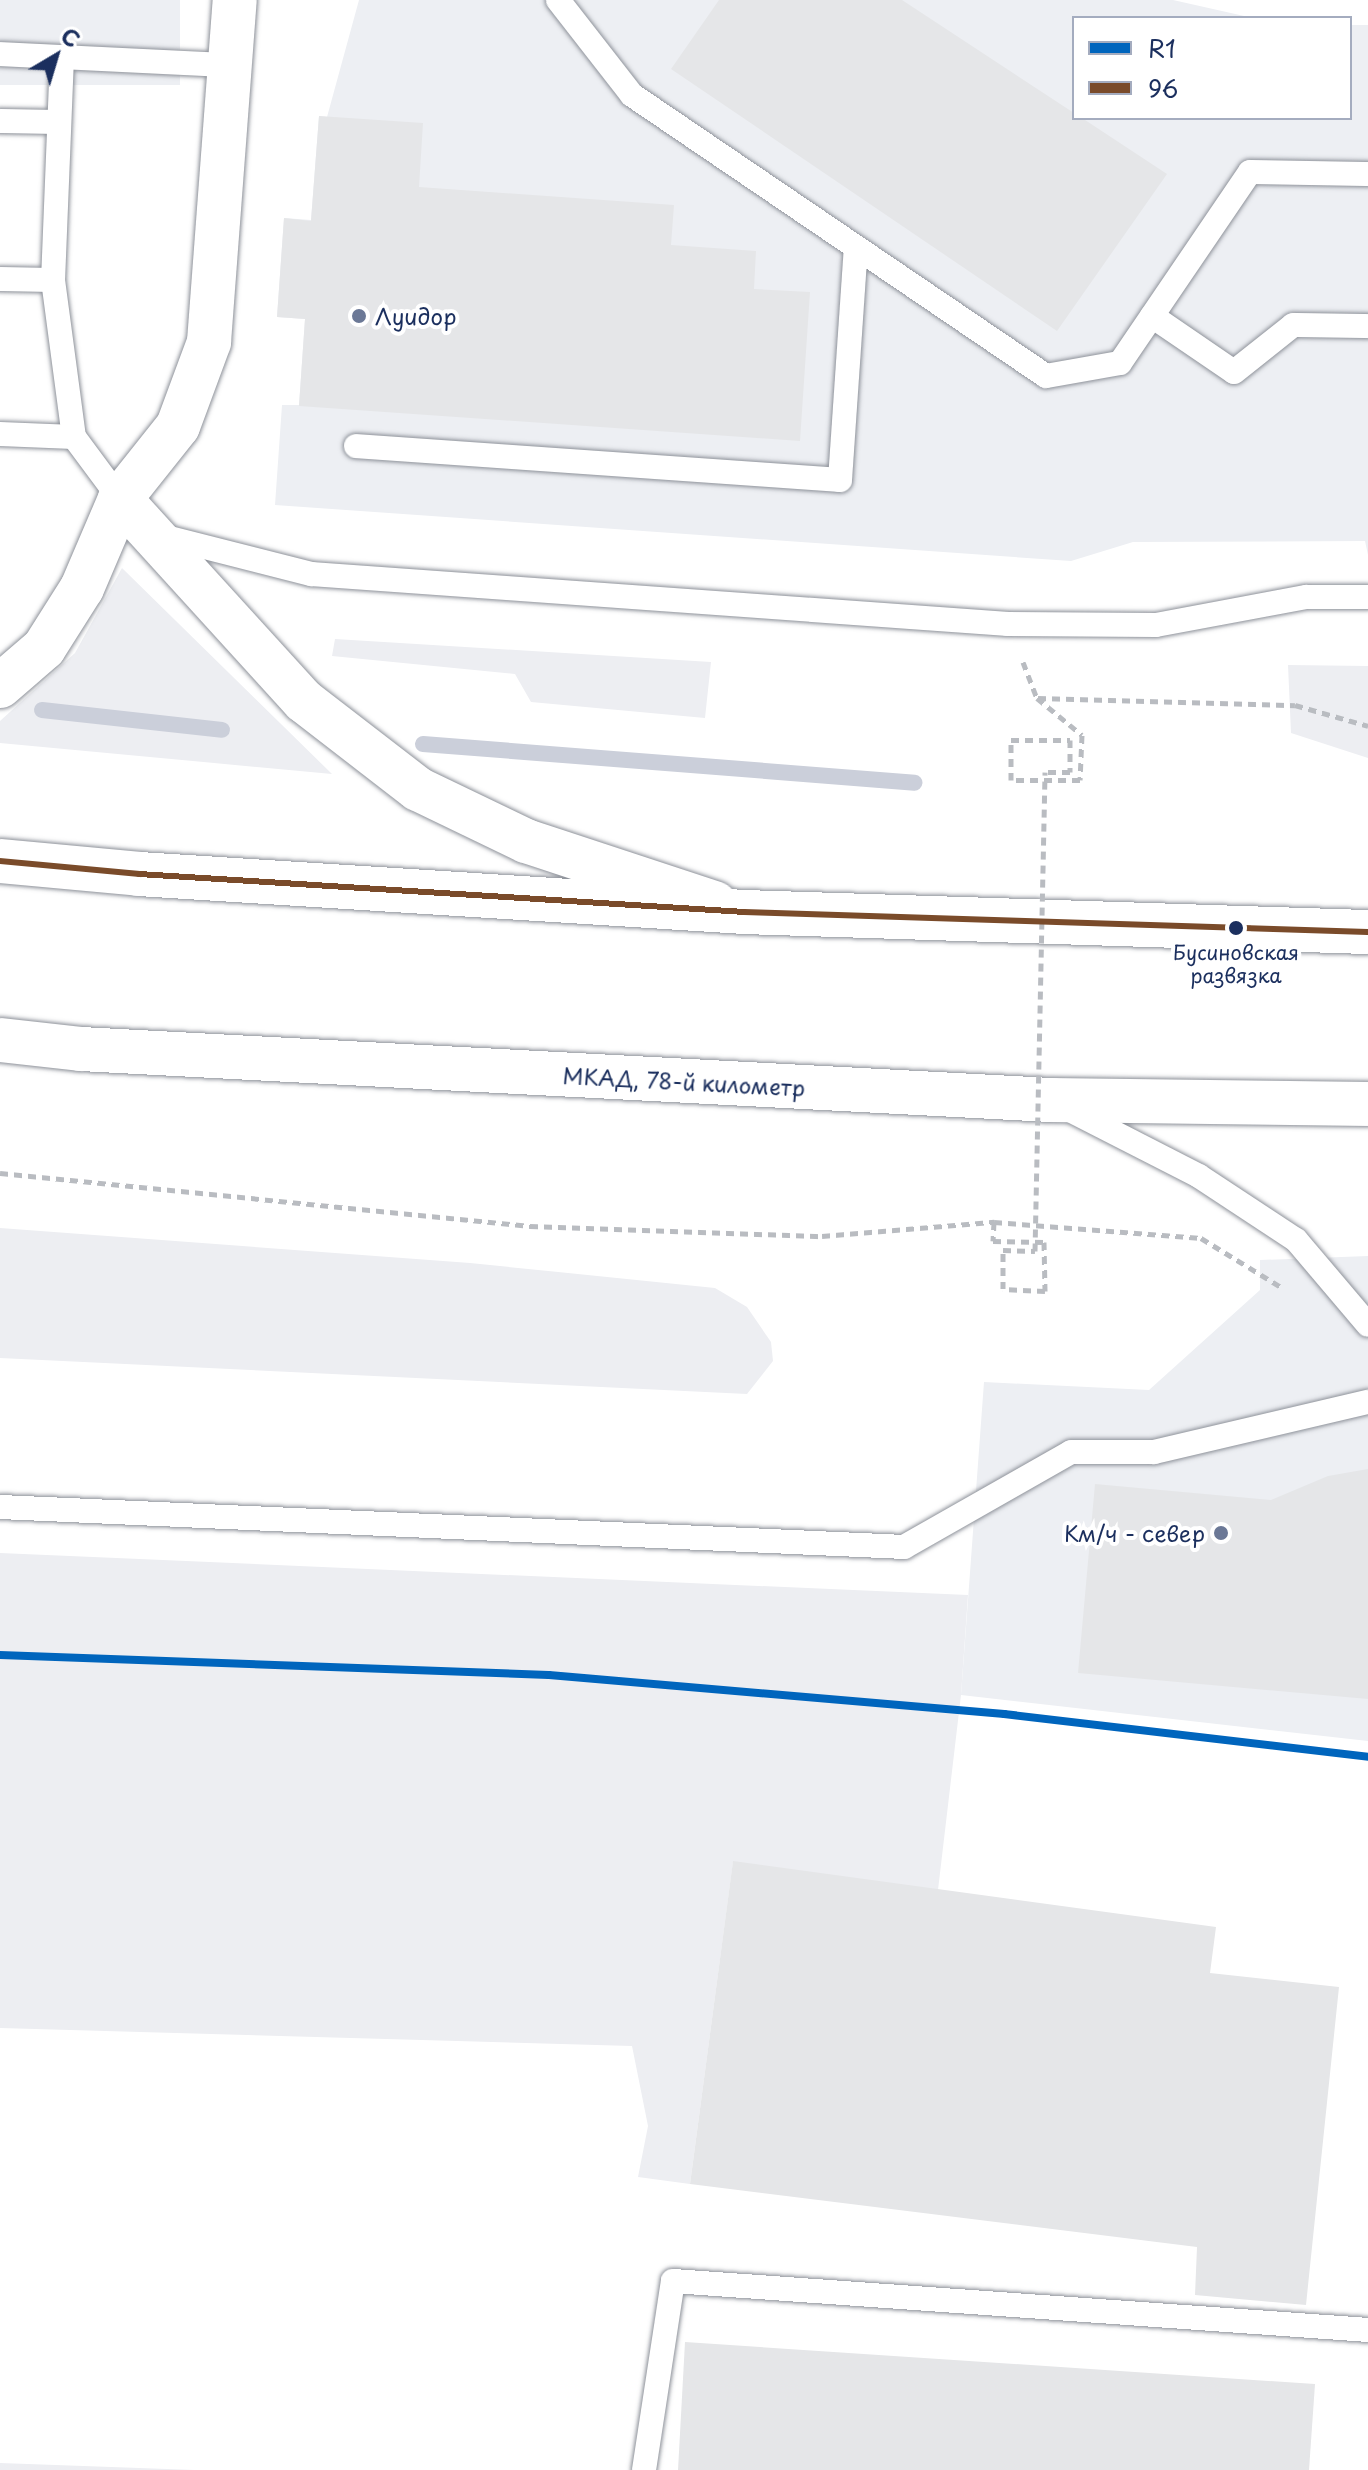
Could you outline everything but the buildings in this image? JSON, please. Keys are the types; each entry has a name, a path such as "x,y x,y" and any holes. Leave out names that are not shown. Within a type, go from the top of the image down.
{"main road":[{"path":"0,686 44,648 82,588 120,499 178,426 209,342 235,0"},
{"path":"120,499 304,701 418,789 526,841 744,912"},
{"path":"0,861 139,874 744,912 1368,932"},
{"name":"МКАД, 78-й километр","path":"0,1040 81,1049 1052,1100 1368,1104"}],"lane":[{"path":"558,0 632,95 1046,376 1120,363 1250,172 1368,174"},
{"path":"0,54 229,65"},
{"path":"62,57 53,280 74,437 120,499"},
{"path":"0,121 59,122"},
{"path":"356,446 840,480 856,248"},
{"path":"0,279 53,280"},
{"path":"1152,316 1234,372 1293,325 1368,326"},
{"path":"0,434 74,437"},
{"path":"151,534 311,574 1008,624 1156,625 1306,597 1368,597"},
{"path":"1052,1100 1199,1176 1296,1240 1368,1325"},
{"path":"0,1507 904,1547 1071,1452 1154,1452 1368,1402"},
{"path":"644,2470 673,2281 1368,2330"}],"path":[{"path":"994,1222 993,1241 1044,1242 1045,1291 1003,1289 1003,1250 1035,1251 1045,772 1070,772 1070,740 1011,740 1011,780 1080,780 1082,735 1037,698 1295,705 1368,726"},
{"path":"0,1173 530,1226 822,1236 994,1222 1201,1238 1260,1276"}],"shaded area":[{"path":"0,0 180,0 180,85 0,85"},
{"path":"359,0 1173,0 1244,16 1072,16 1072,120 1352,120 1352,25 1368,25 1368,555 1365,541 1133,542 1071,561 275,505 282,405 299,405 305,319 277,317 284,218 311,220 319,116 327,117"},
{"path":"122,568 332,774 0,743 0,721 75,653"},
{"path":"335,639 711,662 705,718 531,702 515,674 332,656"},
{"path":"1288,665 1368,666 1368,758 1291,733"},
{"path":"0,1228 470,1263 715,1288 747,1307 771,1342 773,1361 747,1394 0,1358"},
{"path":"1368,1256 1368,1741 961,1695 984,1382 1149,1390 1260,1290 1260,1260"},
{"path":"0,1553 968,1595 961,1695 938,1890 733,1862 690,2184 638,2177 648,2126 632,2046 0,2028"},
{"path":"0,2463 195,2470 0,2470"}],"waterway":[{"path":"42,710 222,730"},
{"path":"423,744 914,783"}],"transit line":[{"name":"96","path":"0,861 139,874 744,912 1368,932"},
{"name":"R1","path":"0,1655 549,1675 1004,1714 1368,1757"}],"place":[{"name":"Луидор","path":"359,316"},
{"name":"Бусиновская развязка","path":"1236,928"},
{"name":"Км/ч - север","path":"1221,1533"}]}
